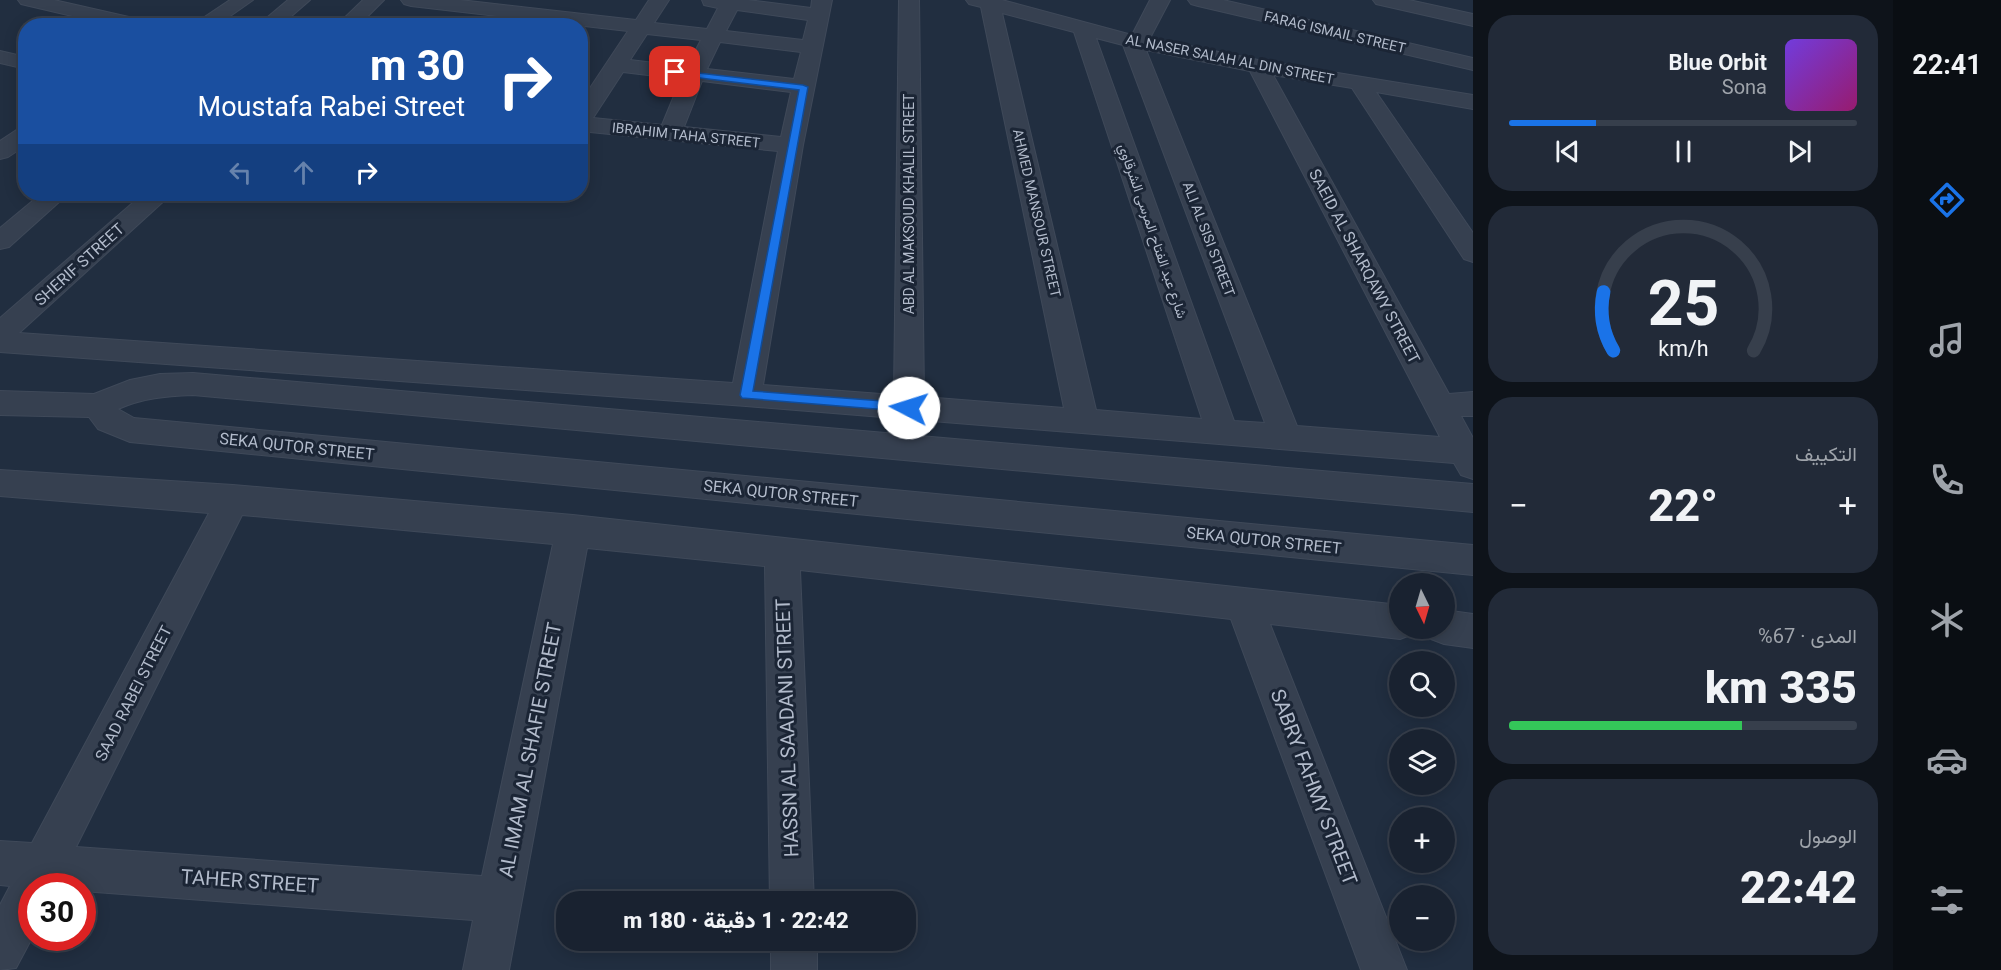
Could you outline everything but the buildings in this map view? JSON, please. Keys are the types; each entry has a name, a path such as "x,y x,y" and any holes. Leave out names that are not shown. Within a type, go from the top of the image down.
{"street":[{"path":"28,0 108,18"},
{"path":"214,18 243,0"},
{"path":"277,18 300,0"},
{"path":"355,18 374,0"},
{"path":"411,0 559,18"},
{"path":"588,111 659,0"},
{"path":"707,0 820,8 791,145 746,395"},
{"name":"ABD AL MAKSOUD KHALIL STREET","path":"909,0 909,408"},
{"path":"1135,42 1160,0"},
{"name":"FARAG ISMAIL STREET","path":"1198,0 1473,64"},
{"path":"1383,0 1473,20"},
{"name":"AL NASER SALAH AL DIN STREET","path":"986,1 1083,30 1135,42 1258,66 1473,102"},
{"name":"AHMED MANSOUR STREET","path":"986,1 1083,423"},
{"path":"670,133 694,74 731,2"},
{"path":"588,22 812,47"},
{"name":"شارع عبد الفتاح المرسى الشرقاوي","path":"1083,30 1223,433"},
{"name":"ALI AL SISI STREET","path":"1135,42 1286,438"},
{"path":"0,57 18,61"},
{"path":"618,65 803,87"},
{"name":"SAEID AL SHARQAWY STREET","path":"1258,66 1440,406 1470,457"},
{"path":"1359,83 1473,253"},
{"name":"IBRAHIM TAHA STREET","path":"588,124 791,145"},
{"path":"0,152 15,135"},
{"path":"0,241 48,201"},
{"name":"SHERIF STREET","path":"0,334 149,201"},
{"path":"0,342 746,395 1286,438 1470,457"},
{"path":"0,403 97,406 130,391 160,385 192,384 1473,498"},
{"path":"1440,406 1473,404"},
{"name":"SEKA QUTOR STREET","path":"97,406 109,420 130,430 1473,560"},
{"path":"0,483 233,499 573,530 1389,621"},
{"name":"SAAD RABEI STREET","path":"40,873 233,499"},
{"name":"AL IMAM AL SHAFIE STREET","path":"486,970 573,530"},
{"name":"HASSN AL SAADANI STREET","path":"782,554 792,891"},
{"name":"SABRY FAHMY STREET","path":"1244,604 1384,970"},
{"path":"1455,629 1473,631"},
{"name":"TAHER STREET","path":"0,863 20,873"},
{"name":"TAHER STREET","path":"96,883 500,900"},
{"name":"SAAD RABEI STREET","path":"0,952 18,916"},
{"path":"794,951 794,970"}],"route":[{"path":"675,72 803,87 746,395 909,408"}]}
